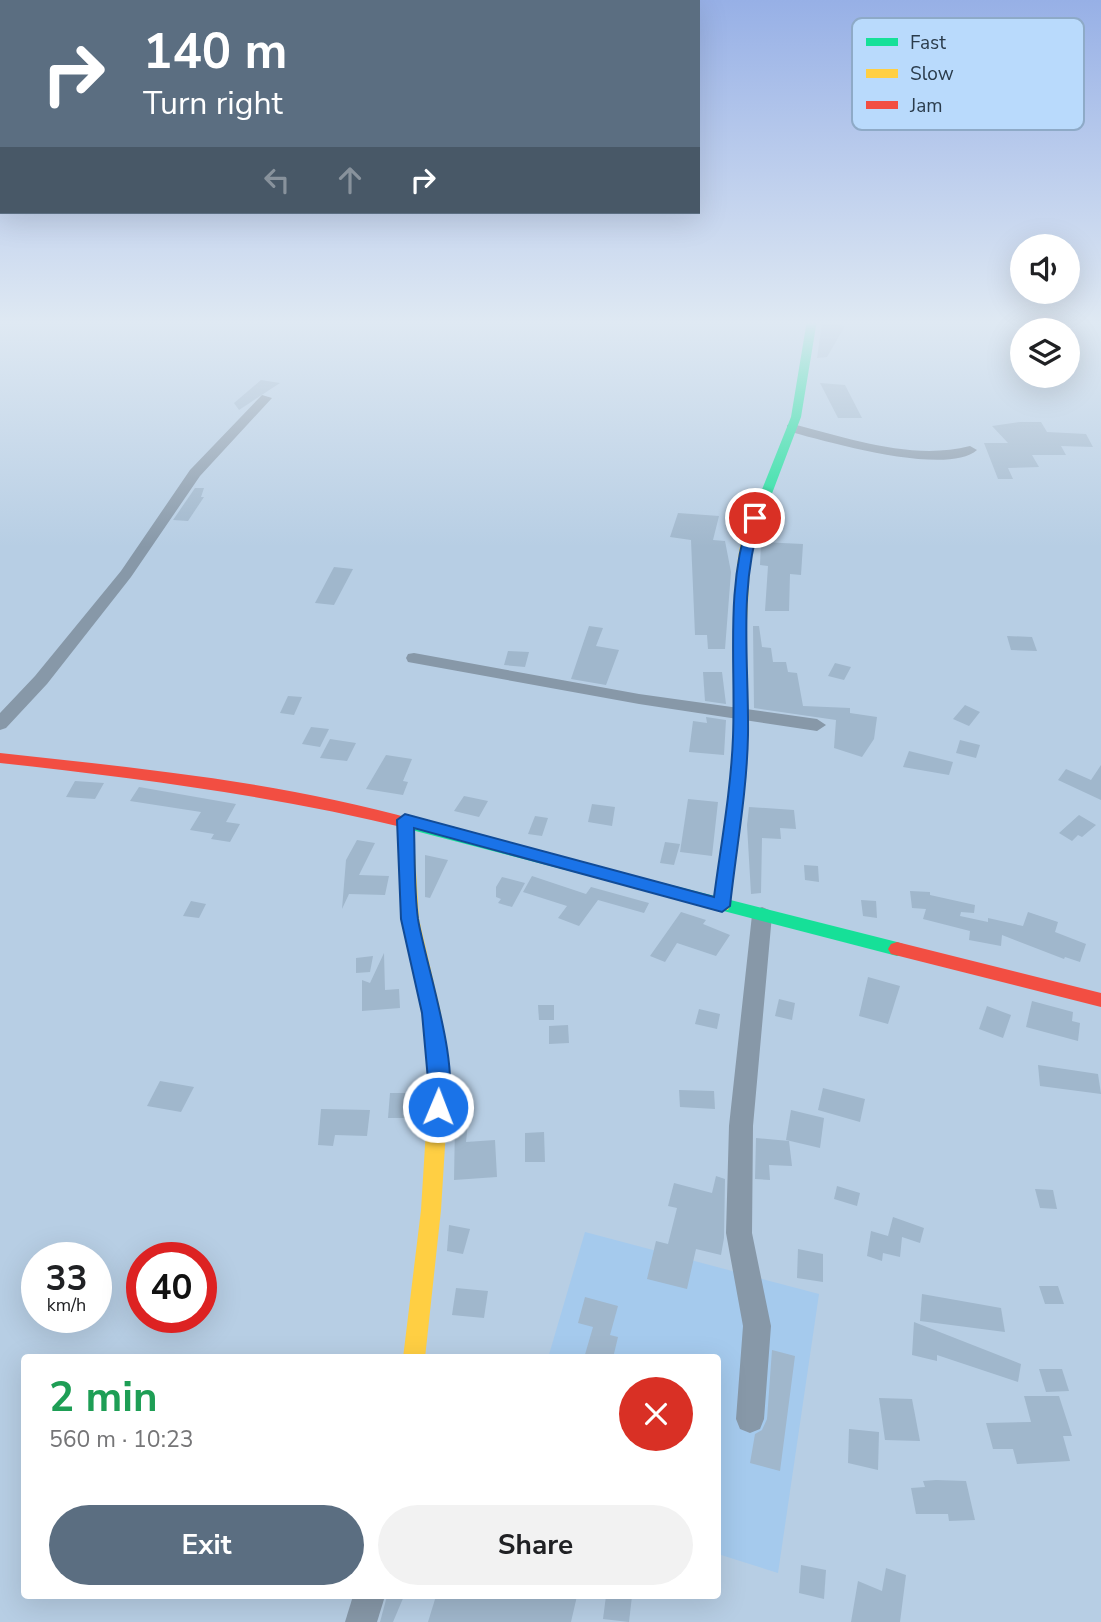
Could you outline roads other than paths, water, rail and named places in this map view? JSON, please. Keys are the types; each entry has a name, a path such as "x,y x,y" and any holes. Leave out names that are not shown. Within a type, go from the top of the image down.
{"main road":[{"path":"722,906 740,715 738,655 745,550 792,428 798,396"},
{"path":"0,758 262,790 405,820 722,906 1101,1000"},
{"path":"405,820 410,919 432,1013 439,1082 431,1210 414,1354"}],"street":[{"path":"0,724 41,680 126,574 195,473 266,398"},
{"path":"792,428 908,452 952,456 970,450"},
{"path":"414,658 740,715 817,725"},
{"path":"750,1419 757,1326 739,1233 741,1126 762,915"},
{"path":"361,1622 368,1599"}]}
